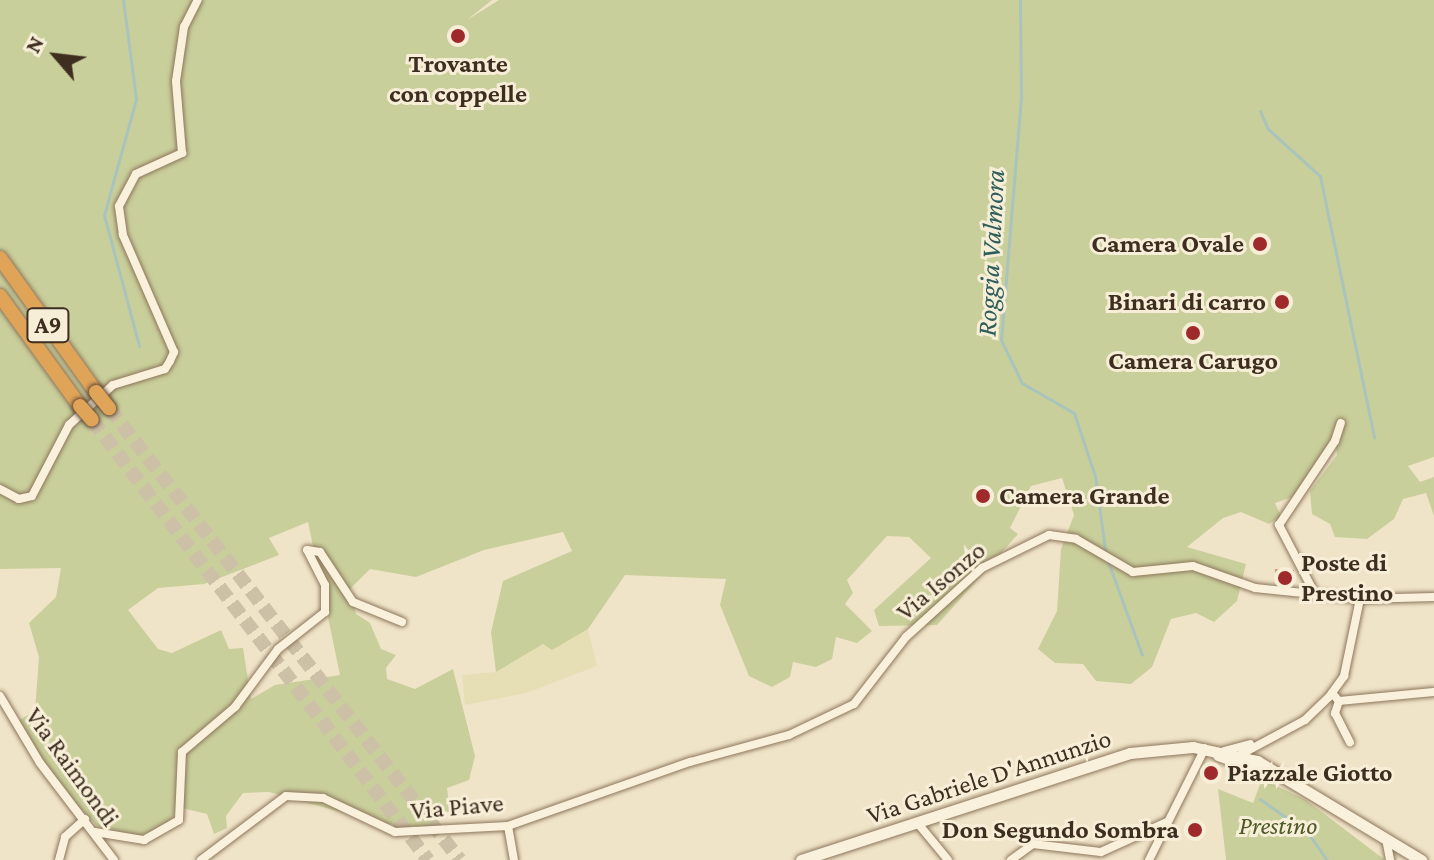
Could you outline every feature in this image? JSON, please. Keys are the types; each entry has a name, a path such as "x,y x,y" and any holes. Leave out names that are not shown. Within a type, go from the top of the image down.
{"highway":[{"name":"A9","path":"0,258 109,408"},
{"name":"A9","path":"0,296 92,420"}],"main road":[{"name":"Via Gabriele D'Annunzio","path":"801,860 920,826 1130,753 1201,749 1289,780"},
{"name":"Via Gabriele D'Annunzio","path":"1222,754 1242,754 1257,761 1387,844 1421,860"}],"street":[{"path":"0,489 19,499 32,496 69,425 113,385 165,369 174,352 123,235 119,206 136,174 182,153 176,81 180,41 198,0"},
{"path":"1314,592 1279,525 1335,441 1341,423"},
{"name":"Via Isonzo","path":"690,762 789,735 854,704 924,619 982,568 1035,538 1068,536 1133,572 1193,566 1255,588 1360,599 1434,597"},
{"path":"95,832 144,840 179,820 182,752 235,707 278,649 325,612 325,585 307,550 320,552 353,602 402,622"},
{"path":"1222,754 1256,743 1305,720 1332,693 1353,647 1360,599"},
{"path":"1339,701 1434,692"},
{"path":"1332,693 1339,701"},
{"name":"Via Raimondi","path":"0,696 40,763 114,860"},
{"path":"1339,701 1335,713 1350,742"},
{"path":"1242,754 1256,743"},
{"path":"1256,743 1257,761"},
{"path":"1149,860 1201,749"},
{"name":"Via Piave","path":"201,860 273,802 298,794 323,798 395,832 508,826 690,762"},
{"path":"59,860 65,837 85,819"},
{"path":"1011,860 1033,844 1101,852 1167,822"},
{"path":"508,826 514,860"},
{"path":"920,826 940,855 948,860"},
{"path":"1387,844 1390,860"}],"shaded area":[{"path":"588,629 597,666 526,693 465,705 462,675 496,672 543,644 552,649"}],"green space":[{"path":"0,0 492,0 467,20 499,0 1434,0 1434,457 1408,466 1420,482 1434,477 1434,516 1426,493 1403,499 1394,519 1367,539 1335,537 1330,524 1312,514 1310,491 1337,455 1334,432 1328,453 1292,497 1275,503 1281,516 1269,524 1241,512 1223,518 1187,547 1246,564 1237,601 1214,622 1196,613 1171,619 1152,667 1131,684 1096,681 1083,664 1055,663 1038,649 1057,611 1061,549 1074,515 1062,478 1031,486 1010,528 1018,534 937,625 879,626 874,610 931,558 909,537 887,536 847,580 853,593 845,604 872,631 857,643 836,637 832,659 816,667 793,662 790,677 772,687 749,676 720,605 726,579 625,575 588,629 552,650 543,644 496,672 491,632 503,581 572,551 563,532 484,550 416,577 370,569 350,589 356,614 370,623 381,649 396,655 386,668 387,679 415,689 453,669 475,756 469,780 447,788 450,812 441,813 427,828 380,823 269,792 243,793 226,816 227,828 214,834 207,814 178,807 167,826 139,836 99,828 54,781 17,722 35,710 39,657 29,623 56,597 61,568 0,569","holes":["308,522 340,675 275,685 251,699 243,648 229,649 221,630 172,653 158,649 128,610 158,588 204,584 279,555 269,538"]},
{"name":"Prestino","path":"1262,779 1306,800 1385,860 1226,860 1218,789 1253,803"}],"building":[{"name":"Poste di Prestino","path":"1275,569 1294,570 1294,585 1275,583"}],"waterway":[{"path":"123,0 136,99 104,215 139,346"},
{"name":"Roggia Valmora","path":"1020,0 1021,97 1001,340 1022,383 1074,413 1095,476 1106,556 1142,655"},
{"path":"1260,111 1268,129 1320,176 1374,437"},
{"name":"Roggia Valmora","path":"1260,799 1308,833 1327,860"}],"tunnel":[{"path":"109,408 460,860"},
{"path":"92,420 428,860"}],"place":[{"name":"Trovante con coppelle","path":"458,36"},
{"name":"Camera Ovale","path":"1260,244"},
{"name":"Binari di carro","path":"1282,302"},
{"name":"Camera Carugo","path":"1193,333"},
{"name":"Camera Grande","path":"983,496"},
{"name":"Poste di Prestino","path":"1285,578"},
{"name":"Piazzale Giotto","path":"1211,773"},
{"name":"Don Segundo Sombra","path":"1195,830"}]}
